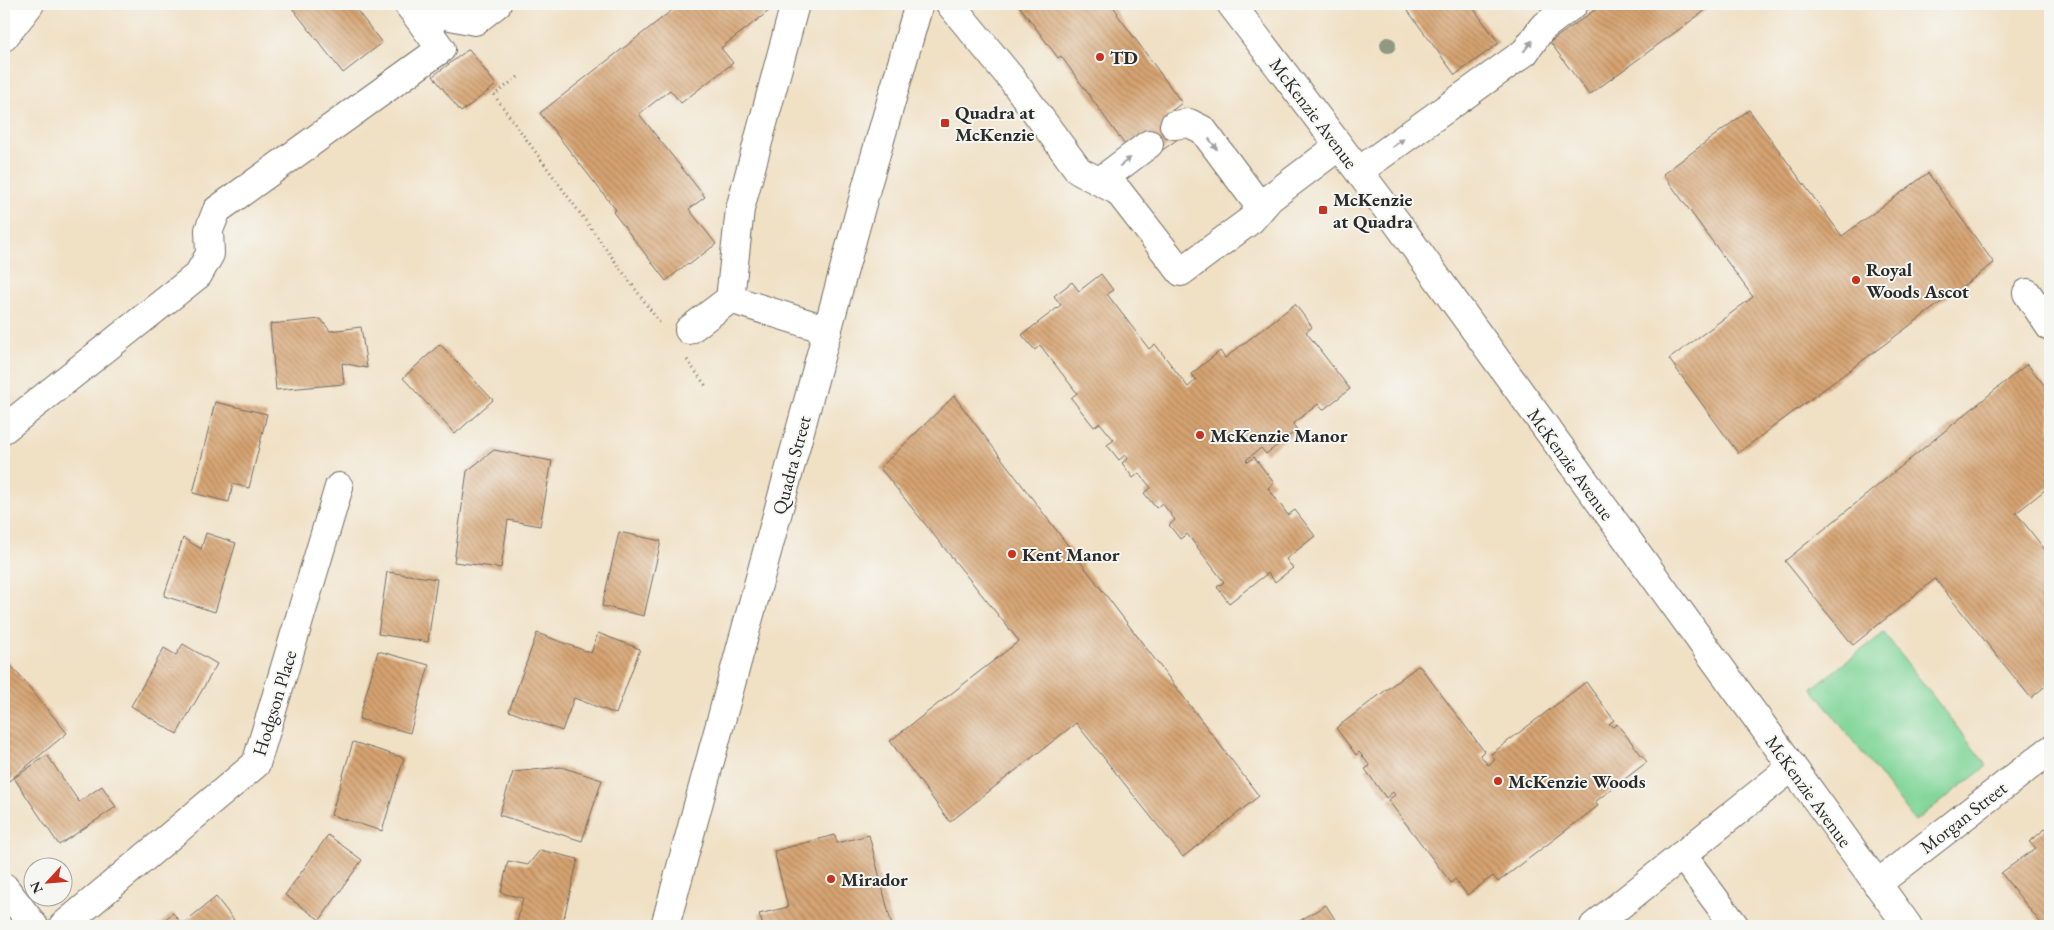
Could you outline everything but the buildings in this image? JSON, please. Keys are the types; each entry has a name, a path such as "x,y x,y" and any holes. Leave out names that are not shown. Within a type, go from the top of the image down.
{"main road":[{"path":"4,37 30,4"},
{"path":"409,6 475,21 497,4"},
{"path":"679,338 730,299 740,208 795,4"},
{"path":"950,4 1011,78 1079,170 1118,190 1181,272 1251,220 1270,198 1339,146"},
{"name":"McKenzie Avenue","path":"1231,4 1359,171 1908,926"},
{"path":"1359,171 1525,52 1542,28 1574,4"},
{"name":"Quadra Street","path":"665,926 916,5"},
{"path":"4,429 198,275 210,254 209,230 217,210 441,49 409,6"},
{"path":"1174,125 1190,122 1203,130 1261,208"},
{"path":"1100,181 1149,144"},
{"path":"2027,293 2050,327"},
{"path":"730,299 828,330"},
{"name":"Hodgson Place","path":"63,926 256,764 339,487"},
{"name":"Morgan Street","path":"1877,884 2050,750"},
{"path":"1594,926 1792,767"},
{"path":"1682,856 1735,926"},
{"path":"4,887 34,926"}],"path":[{"path":"518,77 494,95 679,338 706,386"}],"green space":[{"path":"1884,633 1987,766 1915,821 1812,688"}],"place":[{"name":"TD","path":"1100,57"},
{"name":"Quadra at McKenzie","path":"945,123"},
{"name":"McKenzie at Quadra","path":"1323,210"},
{"name":"Royal Woods Ascot","path":"1856,280"},
{"name":"McKenzie Manor","path":"1200,435"},
{"name":"Kent Manor","path":"1012,554"},
{"name":"McKenzie Woods","path":"1498,781"},
{"name":"Mirador","path":"831,879"}]}
